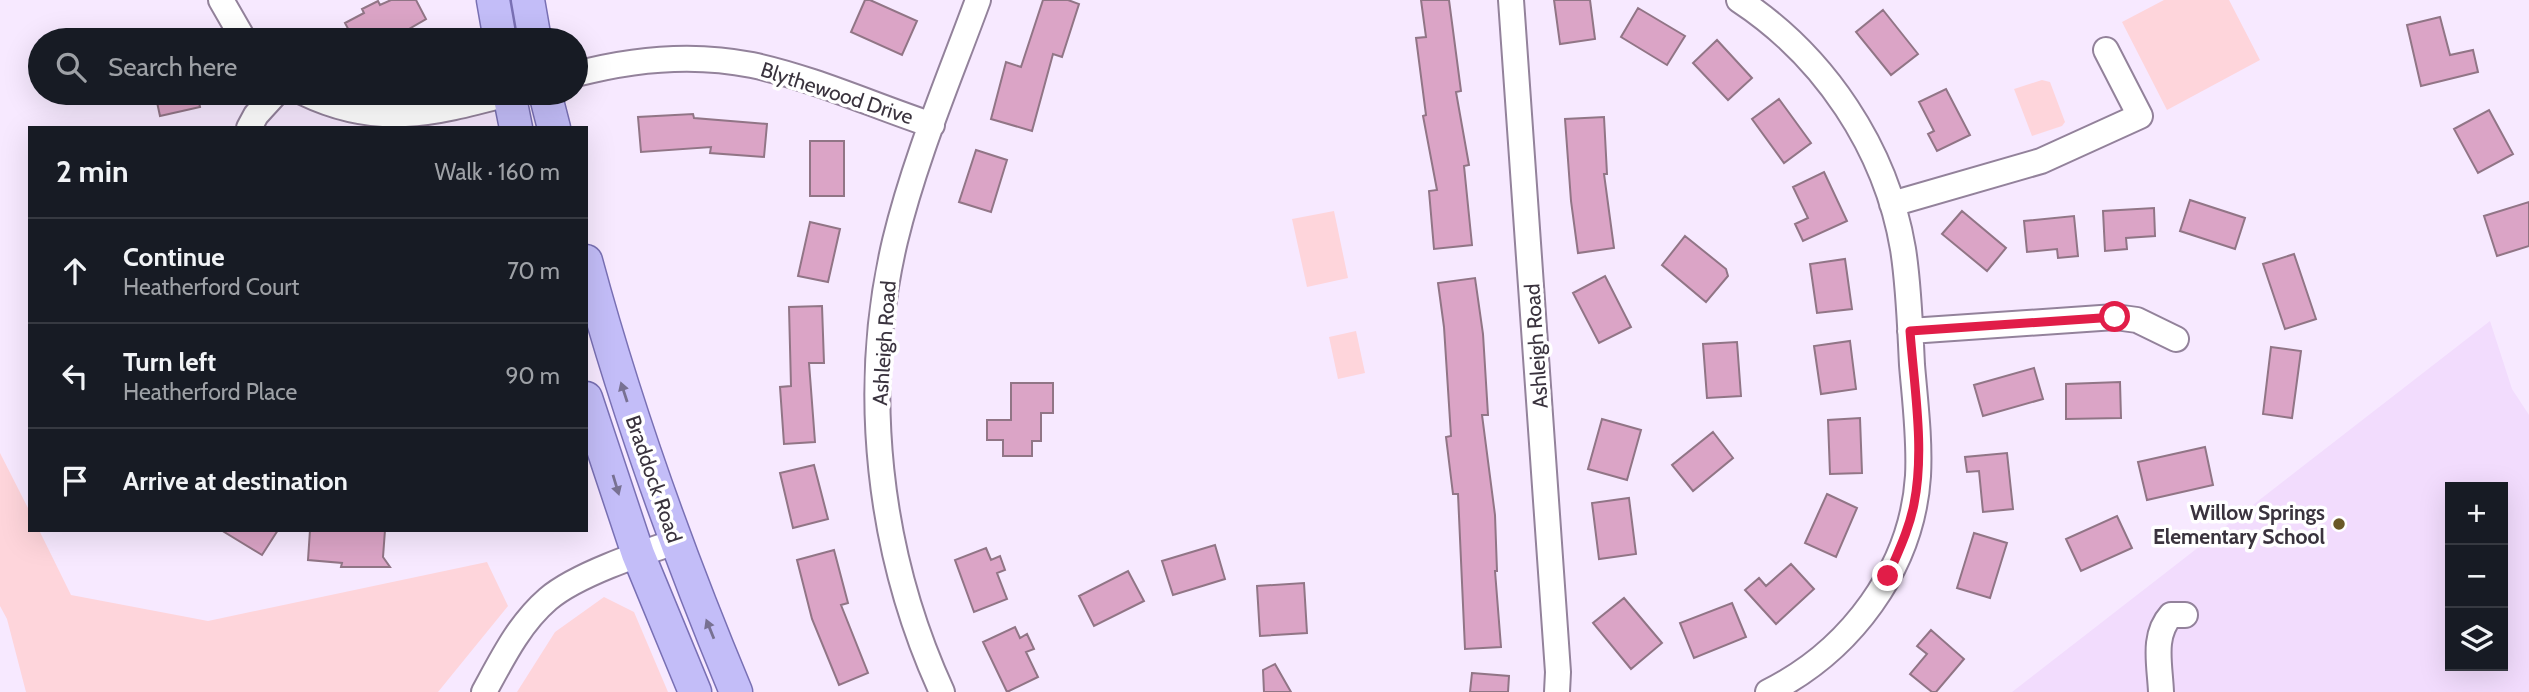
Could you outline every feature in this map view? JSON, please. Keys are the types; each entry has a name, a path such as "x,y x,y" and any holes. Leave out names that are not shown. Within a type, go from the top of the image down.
{"main road":[{"path":"493,0 498,28"},
{"path":"528,0 533,28"},
{"path":"512,105 516,126"},
{"path":"548,105 553,126"},
{"name":"Braddock Road","path":"588,268 623,390 675,542 736,692"},
{"name":"Braddock Road","path":"588,404 638,554 695,692"}],"street":[{"path":"221,0 237,28"},
{"name":"Ashleigh Road","path":"942,692 908,606 889,526 879,445 879,353 895,241 912,180 978,0"},
{"name":"Ashleigh Road","path":"1511,0 1556,645 1557,692"},
{"path":"1739,0 1778,29 1837,93 1868,144 1892,204 1903,248 1918,466 1914,505 1905,537 1888,576 1870,605 1847,635 1819,661 1791,681 1769,692"},
{"path":"1892,204 2041,162 2140,116 2106,50"},
{"name":"Blythewood Drive","path":"588,72 630,62 674,59 739,63 784,73 932,125"},
{"path":"250,126 265,105"},
{"path":"335,105 348,110 395,116 461,105"},
{"path":"1910,331 2115,317 2137,320 2176,339"},
{"path":"484,692 518,633 548,599 601,570 675,542"},
{"path":"2161,692 2158,644 2162,626 2171,615 2185,615"}],"shaded area":[{"path":"2164,0 2229,0 2260,60 2167,110 2122,22"},
{"path":"2042,80 2050,82 2065,122 2062,126 2032,136 2014,89"},
{"path":"1334,211 1348,278 1307,287 1292,219"},
{"name":"Willow Springs Elementary School","path":"2490,321 2512,389 2529,415 2529,692 2012,692"},
{"path":"1356,331 1365,373 1338,379 1329,337"},
{"path":"0,453 28,508 28,532 40,532 71,595 208,621 487,562 508,606 438,692 26,692 7,619 0,606"},
{"path":"604,597 634,612 668,692 517,692 555,632"}],"building":[{"path":"391,0 416,0 426,19 411,28 348,28 345,23 364,13 362,9 378,1 380,5"},
{"path":"865,0 917,21 902,55 851,32"},
{"path":"1043,0 1068,0 1079,4 1062,57 1053,54 1032,131 991,119 1006,62 1021,67"},
{"path":"1421,0 1449,0 1461,91 1456,92 1469,165 1464,166 1472,245 1434,249 1429,191 1437,190 1423,116 1426,115 1416,38 1426,37"},
{"path":"1554,0 1590,0 1595,39 1560,44"},
{"path":"1638,8 1685,36 1667,65 1621,37"},
{"path":"1883,10 1918,54 1891,75 1856,32"},
{"path":"2440,17 2450,55 2473,50 2478,72 2421,86 2407,25"},
{"path":"1717,40 1752,78 1728,100 1693,63"},
{"path":"1946,89 1970,135 1937,151 1928,134 1934,131 1919,102"},
{"path":"1779,99 1811,143 1784,163 1752,119"},
{"path":"158,105 200,105 200,107 160,116"},
{"path":"2489,110 2513,154 2478,173 2454,129"},
{"path":"693,114 694,118 767,124 764,157 710,153 711,147 641,152 638,117"},
{"path":"1604,117 1607,174 1604,174 1614,248 1578,253 1565,119"},
{"path":"810,141 844,141 844,196 810,196"},
{"path":"976,150 1007,160 991,212 959,202"},
{"path":"1824,172 1847,221 1803,241 1795,224 1808,218 1793,187"},
{"path":"2190,200 2245,218 2235,249 2180,231"},
{"path":"2529,202 2529,246 2497,256 2484,216"},
{"path":"2154,208 2155,236 2126,238 2127,249 2105,251 2103,211"},
{"path":"1962,211 2006,248 1987,271 1942,234"},
{"path":"2074,216 2078,256 2058,258 2057,249 2027,252 2024,221"},
{"path":"810,222 840,229 828,282 798,276"},
{"path":"1685,236 1726,269 1728,276 1706,302 1662,265"},
{"path":"2294,254 2316,319 2285,329 2263,264"},
{"path":"1845,259 1852,309 1817,313 1810,264"},
{"path":"1605,276 1631,327 1599,343 1573,293"},
{"path":"1475,278 1483,334 1488,415 1482,415 1495,515 1495,571 1501,647 1465,649 1458,494 1453,494 1446,437 1451,436 1444,327 1438,283"},
{"path":"822,306 824,363 809,363 815,442 784,444 780,387 791,386 789,307"},
{"path":"1850,341 1856,389 1821,394 1814,346"},
{"path":"1737,342 1741,396 1707,398 1703,344"},
{"path":"2271,347 2301,351 2292,418 2263,414"},
{"path":"2034,368 2043,399 1983,416 1974,385"},
{"path":"2120,382 2121,418 2066,419 2066,384"},
{"path":"1011,383 1053,383 1053,413 1041,413 1041,441 1032,441 1032,456 1003,456 1003,440 987,440 987,420 1011,420"},
{"path":"1860,418 1862,473 1830,474 1828,420"},
{"path":"1602,419 1641,430 1627,480 1588,469"},
{"path":"1713,432 1733,458 1693,491 1672,465"},
{"path":"2205,447 2213,485 2147,500 2138,462"},
{"path":"2007,453 2013,509 1983,512 1979,471 1967,472 1965,457"},
{"path":"814,465 828,519 793,528 780,473"},
{"path":"1827,494 1857,508 1836,557 1805,543"},
{"path":"1629,498 1636,554 1599,559 1592,503"},
{"path":"2117,516 2132,548 2081,571 2066,539"},
{"path":"224,532 277,532 262,555"},
{"path":"310,532 385,532 383,557 390,567 341,567 342,563 308,560"},
{"path":"1974,533 2007,543 1990,598 1957,588"},
{"path":"1215,545 1225,579 1173,595 1162,561"},
{"path":"986,548 991,560 1000,556 1005,570 997,573 1007,599 974,612 955,560"},
{"path":"834,550 848,603 841,605 868,673 839,685 812,619 797,560"},
{"path":"1791,564 1814,589 1776,624 1745,590 1759,578 1766,586"},
{"path":"1128,571 1144,601 1094,626 1079,596"},
{"path":"1304,583 1307,633 1260,636 1257,586"},
{"path":"1624,598 1662,643 1631,669 1593,623"},
{"path":"1732,603 1746,637 1694,658 1680,623"},
{"path":"1015,627 1020,638 1027,634 1034,649 1026,652 1038,677 1007,692 983,642"},
{"path":"1931,630 1964,659 1936,692 1932,692 1910,674 1927,654 1917,646"},
{"path":"1275,664 1291,692 1264,692 1263,670"},
{"path":"1472,673 1509,676 1508,692 1470,692"}],"place":[{"name":"Willow Springs Elementary School","path":"2339,524"}],"route":[{"path":"1888,576 1905,537 1914,505 1917,477 1910,331 2115,317"}]}
